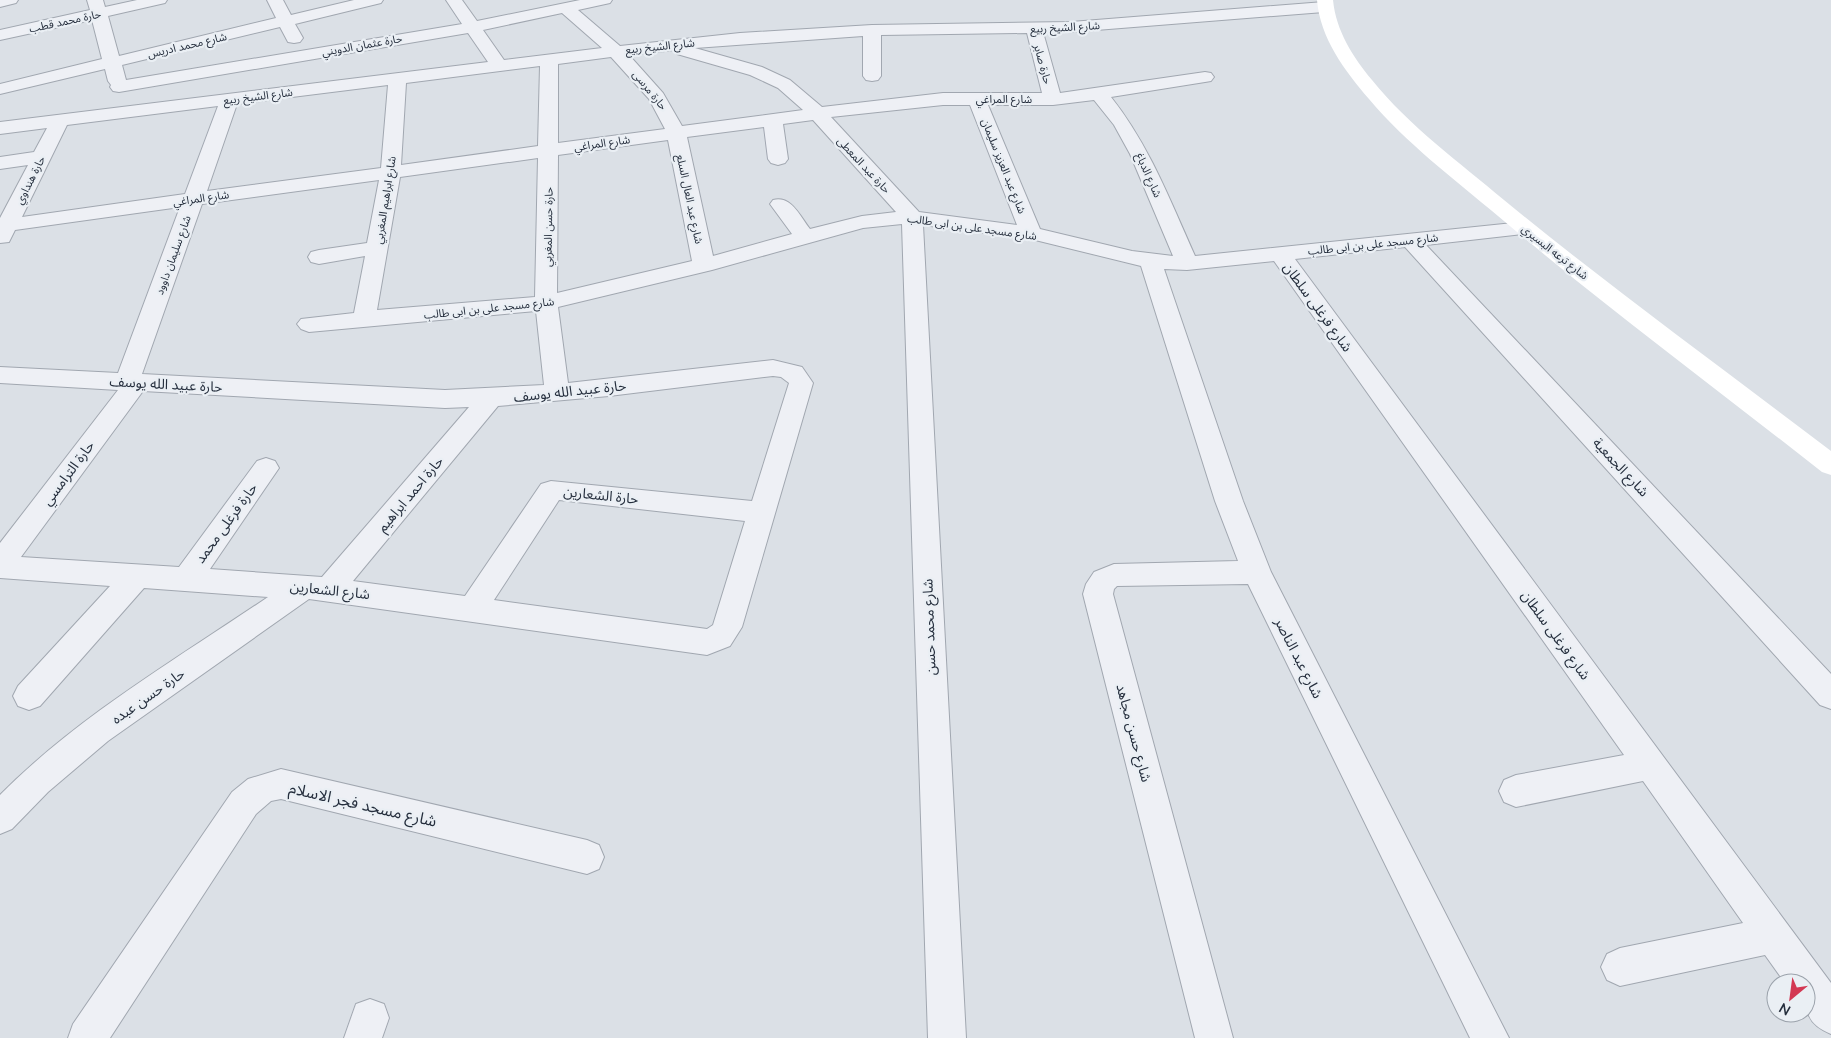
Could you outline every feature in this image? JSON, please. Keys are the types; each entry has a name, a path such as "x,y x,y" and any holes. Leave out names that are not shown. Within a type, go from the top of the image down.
{"street":[{"path":"0,2 10,0"},
{"name":"حارة محمد قطب","path":"0,35 97,7 160,0"},
{"path":"276,0 320,88"},
{"name":"شارع محمد ادريس","path":"0,89 375,0"},
{"path":"454,0 498,65"},
{"name":"حارة عثمان الدويني","path":"119,87 472,26 604,0"},
{"name":"شارع الشيخ ربيع","path":"0,128 498,65 740,38 872,30 1034,29 1182,19 1324,3"},
{"name":"شارع ترعه البسيري","path":"1324,3 1332,29 1344,54 1385,106 1523,228 1831,465"},
{"path":"97,7 126,112"},
{"name":"حارة مرسى","path":"566,9 617,51 664,106 676,133"},
{"name":"حارة صابر","path":"1034,29 1053,99"},
{"path":"872,30 872,76"},
{"name":"حارة عبد المعطى","path":"666,46 739,65 784,84 816,113 912,217"},
{"name":"حارة حسن المغربي","path":"550,60 546,303 557,393"},
{"name":"شارع المراغي","path":"3,230 194,200 816,113 912,101 1053,99 1099,94 1205,77"},
{"name":"شارع ابراهيم المغربي","path":"364,320 391,172 397,78"},
{"name":"شارع الدباغ","path":"1099,94 1122,123 1140,154 1187,263"},
{"name":"شارع سليمان داوود","path":"132,382 230,99"},
{"name":"شارع عبد العزيز سليمان","path":"976,99 1031,233"},
{"path":"773,119 778,159"},
{"name":"حارة هنداوي","path":"3,230 60,121"},
{"name":"شارع عبد العال السلع","path":"676,133 704,265"},
{"path":"0,163 42,157"},
{"path":"780,204 805,237"},
{"name":"شارع مسجد على بن ابى طالب","path":"308,324 546,303 704,265 862,222 912,217 1031,233 1150,261 1187,263 1523,228"},
{"name":"شارع محمد حسن","path":"912,217 946,1038"},
{"name":"شارع الجمعية","path":"1410,240 1831,695"},
{"path":"319,257 377,248"},
{"name":"شارع فرغلى سلطان","path":"1280,254 1831,1015"},
{"name":"شارع عبد الناصر","path":"1150,261 1229,501 1257,572 1490,1038"},
{"name":"حارة عبيد الله يوسف","path":"5,380 132,382 403,398 490,399 773,368 792,372 798,376 802,383 724,634 716,640 707,642 657,636"},
{"name":"حارة الترامسي","path":"0,565 132,382"},
{"name":"حارة احمد ابراهيم","path":"317,588 490,399"},
{"name":"حارة فرغلى محمد","path":"187,578 266,468"},
{"name":"حارة الشعارين","path":"472,609 551,491 762,512"},
{"name":"شارع الشعارين","path":"0,565 317,588 657,636"},
{"name":"شارع حسن مجاهد","path":"1214,1038 1098,594 1100,584 1105,578 1114,575 1257,572"},
{"path":"30,696 137,576"},
{"name":"حارة حسن عبده","path":"0,818 36,781 97,731 317,588"},
{"path":"1516,791 1650,765"},
{"name":"شارع مسجد فجر الاسلام","path":"87,1038 244,803 254,792 268,786 281,784 587,857"},
{"path":"1620,967 1774,935"}]}
